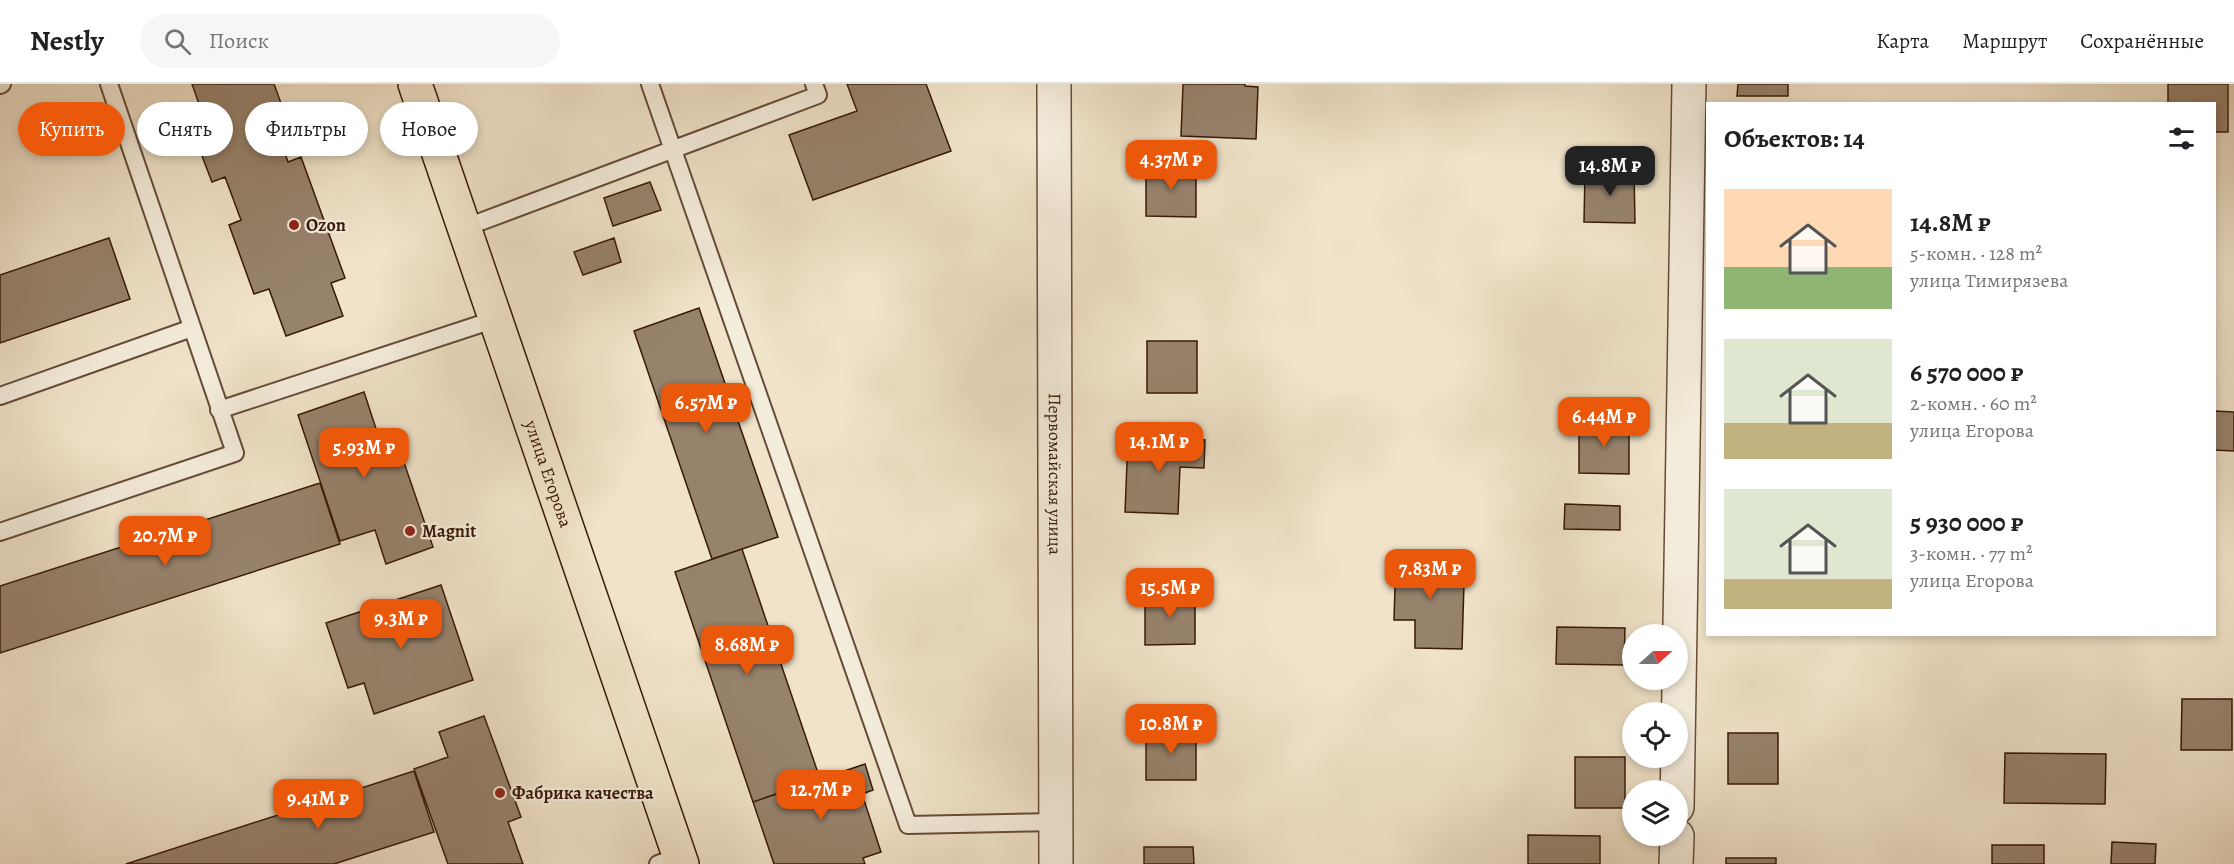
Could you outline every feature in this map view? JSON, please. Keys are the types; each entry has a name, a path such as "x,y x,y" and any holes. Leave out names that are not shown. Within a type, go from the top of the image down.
{"main road":[{"name":"улица Егорова","path":"415,84 496,319 673,861"}],"street":[{"name":"Первомайская улица","path":"1054,84 1056,864"},
{"path":"1677,780 1689,84"},
{"path":"1676,864 1677,846"}],"lane":[{"path":"0,532 235,453 109,84"},
{"path":"650,84 908,825 1056,822"},
{"path":"464,228 818,95 814,84"},
{"path":"219,410 496,319"},
{"path":"0,396 192,328"}],"building":[{"path":"192,84 274,84 281,102 245,102 245,156 286,156 288,162 301,157 345,278 331,283 343,316 286,336 269,289 254,294 229,225 241,220 225,177 212,182 202,156 233,156 233,102 198,102"},
{"path":"847,84 926,84 951,151 813,200 789,135 857,111"},
{"path":"1183,84 1245,84 1245,86 1258,87 1256,139 1181,136"},
{"path":"1738,84 1788,84 1788,96 1737,96"},
{"path":"2168,84 2228,84 2228,132 2216,132 2216,102 2168,102"},
{"path":"1146,165 1196,165 1196,217 1146,216"},
{"path":"1585,171 1634,171 1635,223 1584,222"},
{"path":"650,182 661,210 613,226 604,198"},
{"path":"109,238 130,299 0,343 0,275"},
{"path":"614,238 621,262 583,275 574,252"},
{"path":"699,308 778,537 712,559 634,331"},
{"path":"1147,341 1197,341 1197,393 1147,393"},
{"path":"364,392 384,453 399,448 433,547 386,564 375,530 340,541 298,415"},
{"path":"2216,411 2234,412 2234,451 2216,450"},
{"path":"1579,422 1629,422 1629,474 1579,473"},
{"path":"1128,438 1205,440 1204,468 1180,467 1178,514 1125,512"},
{"path":"320,483 340,544 0,653 0,586"},
{"path":"1565,504 1620,506 1620,530 1564,529"},
{"path":"742,549 820,779 753,802 675,572"},
{"path":"1396,554 1453,556 1453,583 1464,583 1462,649 1415,648 1415,620 1394,620"},
{"path":"441,585 473,680 374,714 364,683 348,688 326,623"},
{"path":"1145,593 1195,593 1195,644 1145,645"},
{"path":"1557,627 1622,628 1622,665 1556,664"},
{"path":"2182,699 2232,699 2232,750 2181,750"},
{"path":"484,716 521,817 508,822 523,864 448,864 414,769 448,757 439,732"},
{"path":"1146,729 1196,729 1196,780 1146,780"},
{"path":"1728,733 1778,733 1778,784 1728,784"},
{"path":"2005,753 2106,754 2105,804 2004,803"},
{"path":"1575,757 1622,757 1625,780 1622,780 1622,808 1575,808"},
{"path":"865,764 873,790 862,794 881,852 863,858 865,864 774,864 753,802"},
{"path":"414,771 434,832 334,864 126,864"},
{"path":"1528,835 1600,836 1600,864 1528,864"},
{"path":"2112,842 2156,844 2155,864 2111,864"},
{"path":"1992,845 2044,845 2044,864 1992,864"},
{"path":"1144,847 1193,847 1194,864 1144,864"},
{"path":"1726,858 1776,858 1776,864 1726,864"}],"place":[{"name":"Ozon","path":"294,225"},
{"name":"Magnit","path":"410,531"},
{"name":"Фабрика качества","path":"500,793"}]}
